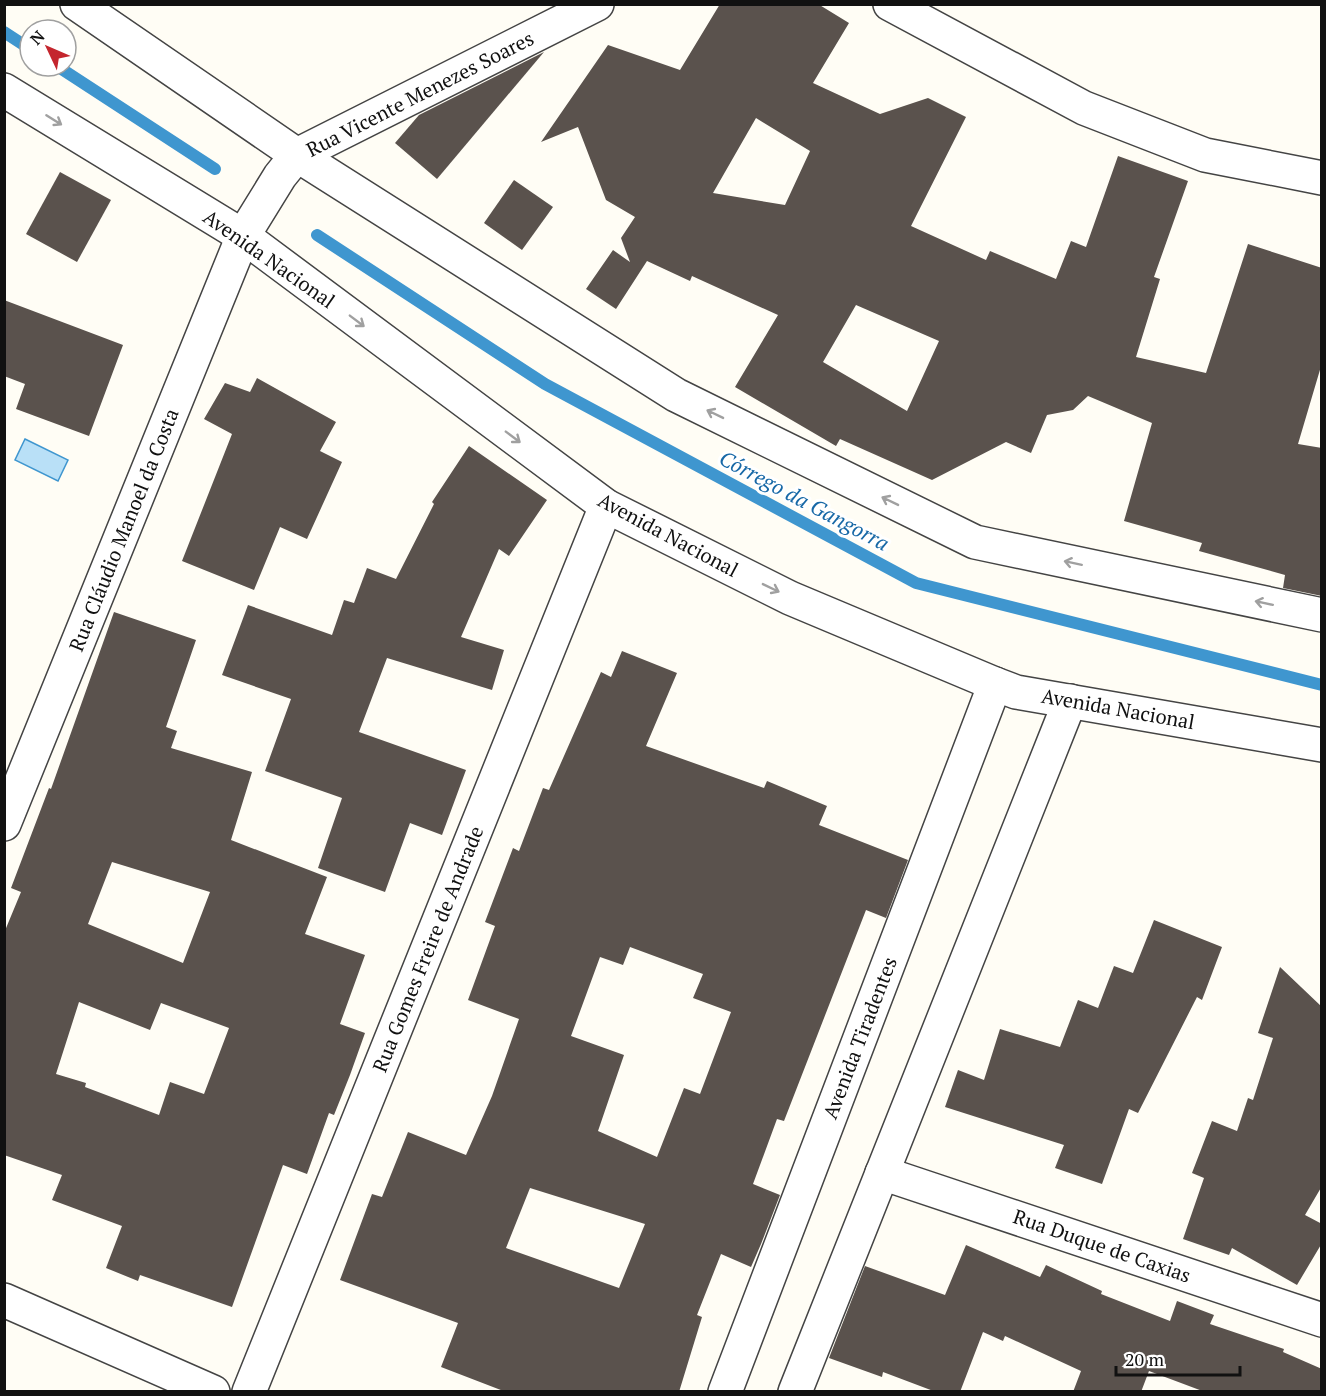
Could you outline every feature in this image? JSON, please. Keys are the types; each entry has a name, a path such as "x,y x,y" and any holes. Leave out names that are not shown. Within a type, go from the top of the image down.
{"street":[{"path":"77,4 289,166 676,395 975,542 1322,615"},
{"name":"Rua Vicente Menezes Soares","path":"289,166 597,4"},
{"path":"890,4 1084,108 1205,155 1322,177"},
{"name":"Avenida Nacional","path":"4,90 248,228 606,506 790,598 1016,692 1322,745"},
{"path":"248,228 289,166"},
{"name":"Rua Cláudio Manoel da Costa","path":"4,824 248,228"},
{"name":"Rua Gomes Freire de Andrade","path":"249,1392 606,506"},
{"name":"Avenida Tiradentes","path":"725,1392 994,684"},
{"path":"795,1392 1070,701"},
{"name":"Rua Duque de Caxias","path":"882,1173 1322,1320"},
{"path":"4,1300 213,1392"}],"water":[{"path":"25,439 68,460 58,481 15,460"}],"building":[{"path":"720,4 818,4 849,23 813,83 880,114 928,98 966,117 911,226 986,260 990,251 1056,279 1071,241 1086,247 1118,156 1188,181 1154,277 1160,279 1136,357 1206,373 1248,244 1322,268 1322,363 1298,444 1322,448 1322,596 1283,588 1285,575 1199,551 1202,543 1124,521 1152,423 1088,396 1073,410 1047,415 1031,453 1006,442 932,480 840,439 836,446 735,387 778,315 692,276 690,281 647,261 616,309 586,289 613,250 630,262 621,238 635,217 606,200 578,127 541,142 608,45 680,70","holes":["756,118 810,151 785,205 713,193","856,305 939,341 907,411 823,362"]},
{"path":"544,52 437,179 395,143 419,115"},
{"path":"60,172 111,200 77,262 26,234"},
{"path":"514,180 553,207 522,250 484,223"},
{"path":"4,300 123,345 89,436 16,409 25,384 4,376"},
{"path":"257,378 336,422 320,451 342,462 307,539 280,527 254,590 182,561 232,434 204,419 225,383 250,392"},
{"path":"469,446 547,500 509,556 499,549 461,637 504,650 492,690 387,658 359,732 466,770 442,835 410,823 385,892 318,868 342,798 265,771 291,699 222,675 248,605 332,635 344,600 354,603 367,568 396,579 434,504 432,502"},
{"path":"114,612 196,640 166,727 177,731 171,748 252,772 231,840 327,877 305,934 365,955 340,1024 365,1033 350,1075 334,1115 329,1113 307,1174 283,1165 232,1307 140,1275 138,1281 106,1268 122,1226 52,1200 62,1175 4,1155 4,933 21,892 11,888 49,788 51,789","holes":["112,862 210,892 183,963 88,924","79,1002 150,1030 161,1003 229,1028 204,1094 170,1082 159,1115 85,1087 86,1083 56,1074"]},
{"path":"622,651 677,673 646,746 764,788 767,781 827,806 819,825 908,860 886,918 866,910 784,1121 777,1119 753,1184 780,1195 761,1244 751,1267 721,1254 697,1315 702,1317 679,1392 506,1392 441,1367 458,1323 340,1280 372,1194 382,1197 408,1132 466,1155 492,1096 519,1019 468,1000 495,926 485,922 513,848 519,851 543,788 549,790 601,672 611,677","holes":["630,947 703,974 693,998 731,1012 700,1094 684,1088 657,1157 598,1131 624,1055 571,1036 600,957 623,965","530,1188 645,1224 619,1288 506,1248"]},
{"path":"1154,920 1222,947 1202,1000 1197,997 1138,1113 1129,1109 1102,1184 1055,1168 1064,1145 945,1107 958,1070 984,1080 1000,1029 1060,1047 1078,1000 1098,1008 1114,966 1133,973"},
{"path":"1280,967 1322,1007 1322,1186 1305,1215 1322,1224 1322,1243 1297,1285 1232,1248 1229,1255 1183,1239 1204,1178 1192,1173 1212,1121 1237,1131 1248,1098 1253,1100 1273,1038 1258,1033"},
{"path":"966,1245 1040,1277 1046,1265 1102,1291 1101,1294 1170,1321 1177,1301 1214,1315 1210,1324 1284,1349 1283,1352 1322,1369 1322,1392 1205,1392 1149,1371 1141,1392 1073,1392 1081,1371 1005,1336 1003,1341 983,1332 960,1392 936,1392 883,1372 882,1377 829,1358 865,1266 945,1295"}],"waterway":[{"name":"Córrego da Gangorra","path":"4,32 18,41"},
{"name":"Córrego da Gangorra","path":"75,78 215,169"},
{"name":"Córrego da Gangorra","path":"317,235 545,384 916,583 1322,685"}]}
